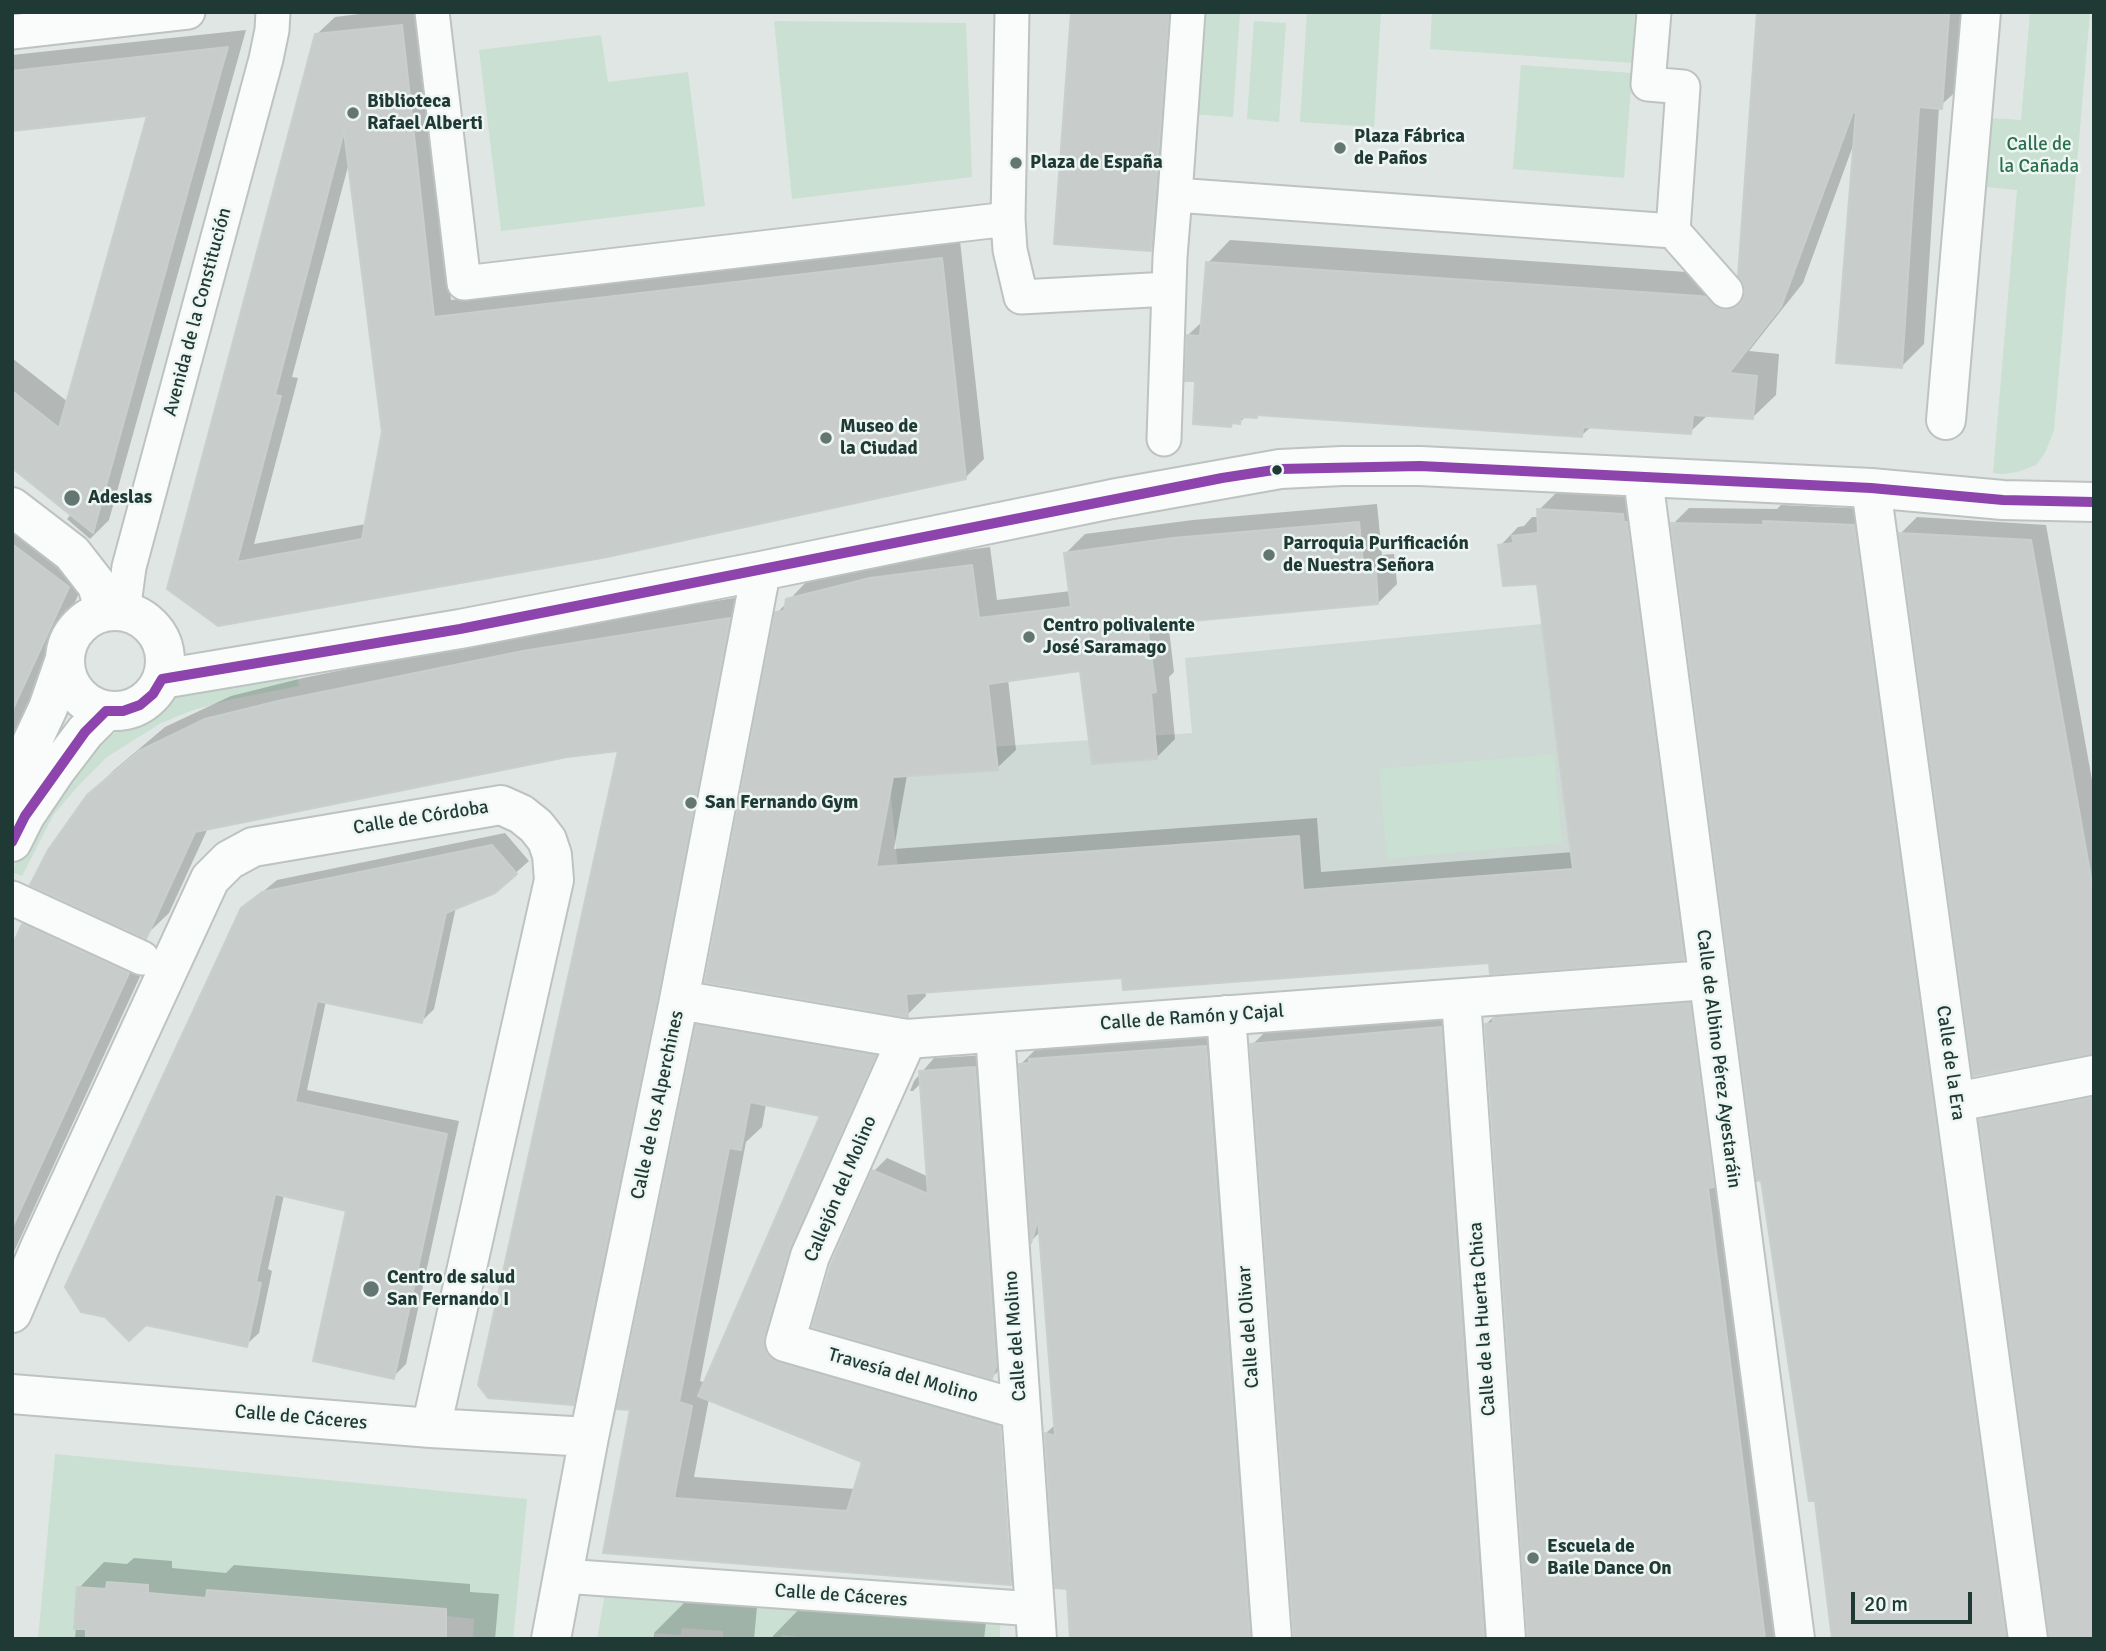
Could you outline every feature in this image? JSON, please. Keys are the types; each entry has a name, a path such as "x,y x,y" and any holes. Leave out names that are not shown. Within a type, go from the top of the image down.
{"street":[{"path":"12,32 188,12"},
{"name":"Avenida de la Constitución","path":"114,612 266,59 273,12"},
{"path":"432,12 464,283 1008,219"},
{"path":"1012,12 1008,219 1010,250 1021,297 1169,289"},
{"path":"1164,439 1169,289 1188,12"},
{"path":"1654,12 1648,84 1683,87 1673,231"},
{"path":"1946,420 1981,12"},
{"path":"1175,195 1673,231 1726,291"},
{"path":"162,680 460,629 1112,499 1280,469 1420,466 1871,488 2003,500 2094,502"},
{"name":"Calle de Albino Pérez Ayestaráin","path":"1643,478 1707,980 1796,1639"},
{"name":"Calle de la Era","path":"1871,488 2028,1639"},
{"path":"12,507 72,553 114,612"},
{"name":"Calle de los Alperchines","path":"551,1639 589,1437 679,1000 761,571"},
{"path":"12,785 48,708 68,643 76,629 89,618 114,612 138,616 160,638 165,666 162,680 153,694 140,705 123,710 106,710 90,705 76,693 68,677 65,659"},
{"path":"160,638 217,659 274,660"},
{"path":"12,842 24,816 56,770 106,710"},
{"name":"Calle de Córdoba","path":"12,1313 210,879 229,860 253,847 500,805 521,814 537,826 547,840 552,855 554,880 431,1429"},
{"path":"12,898 142,958"},
{"name":"Calle de Ramón y Cajal","path":"679,1000 907,1039 1707,980"},
{"name":"Calle de la Huerta Chica","path":"1461,999 1506,1639"},
{"name":"Calle del Olivar","path":"1226,1015 1272,1639"},
{"name":"Calle del Molino","path":"995,1034 1036,1624"},
{"name":"Callejón del Molino","path":"785,1342 810,1256 907,1039"},
{"path":"1956,1101 2094,1075"},
{"name":"Travesía del Molino","path":"785,1342 1021,1410"},
{"name":"Calle de Cáceres","path":"12,1394 431,1429 589,1437"},
{"name":"Calle de Cáceres","path":"563,1576 1036,1624"}],"shaded area":[{"path":"1542,624 1584,956 1272,979 1271,959 1229,970 906,994 905,945 887,754 1192,733 1185,658"}],"green space":[{"path":"1197,12 1240,12 1233,117 1190,114"},
{"path":"1307,12 1381,12 1374,127 1300,122"},
{"path":"1432,12 1635,12 1632,63 1430,49"},
{"name":"Calle de la Cañada","path":"2030,12 2090,12 2054,430 2045,453 2036,465 2003,474 1993,473 2017,190 1986,187 1991,118 2021,120"},
{"path":"774,21 966,23 972,177 792,199"},
{"path":"1254,21 1286,23 1279,122 1247,119"},
{"path":"601,35 608,82 688,72 705,206 501,231 479,50"},
{"path":"1521,65 1632,73 1624,178 1513,169"},
{"path":"297,675 299,686 193,710 161,723 107,757 54,814 22,876 12,872 25,840 49,798 104,739 120,730 143,724 167,701 179,695"},
{"path":"1554,754 1562,843 1387,859 1379,769"},
{"path":"55,1454 527,1499 513,1639 473,1639 474,1619 446,1616 446,1609 207,1590 206,1598 148,1593 148,1585 107,1582 106,1589 77,1587 75,1629 86,1629 86,1639 38,1639"},
{"path":"605,1593 1000,1624 1000,1639 817,1639 782,1635 781,1639 729,1639 723,1638 723,1631 682,1628 681,1635 653,1633 652,1639 597,1639"}],"building":[{"path":"1071,12 1169,12 1151,251 1054,244"},
{"path":"1757,12 1917,12 1949,15 1942,109 1919,107 1902,368 1836,363 1856,112 1853,112 1781,307 1729,373 1757,376 1753,419 1693,415 1691,434 1583,427 1582,437 1257,415 1257,418 1241,417 1240,424 1232,423 1231,427 1193,424 1195,381 1185,381 1187,335 1200,336 1206,262 1699,296 1706,297 1721,309 1730,310 1738,306 1744,296 1745,287 1738,276"},
{"path":"402,25 434,317 942,258 966,479 607,557 218,626 167,589 315,34","holes":["344,131 382,432 362,539 237,562 281,396 275,395"]},
{"path":"228,47 93,533 12,468 12,391 59,428 147,116 12,131 12,71"},
{"path":"1537,509 1623,514 1624,522 1627,522 1684,960 1490,974 1489,963 1123,990 1122,978 906,994 908,1017 705,982 775,612 784,611 786,599 870,578 972,565 979,618 1071,607 1064,553 1173,538 1359,522 1364,573 1376,572 1378,604 1147,625 1156,692 1151,693 1157,759 1092,764 1080,671 988,684 998,770 893,777 876,867 1299,836 1303,890 1573,869 1537,584 1503,586 1498,545 1514,543 1512,536 1538,533"},
{"path":"1763,521 1854,525 2006,1639 1832,1639 1815,1501 1809,1501 1761,1180 1757,1181 1671,523 1764,525"},
{"path":"1899,533 2031,540 2094,895 2094,1054 1973,1076"},
{"path":"12,544 69,587 12,711"},
{"path":"730,618 658,996 573,1405 488,1398 478,1385 618,751 567,757 195,832 146,939 30,885 48,850 87,795 139,751 205,719 278,701 523,651"},
{"path":"492,845 517,874 495,893 446,913 422,1023 317,1001 295,1102 447,1134 394,1379 313,1361 346,1211 275,1194 256,1282 261,1283 247,1347 146,1325 129,1341 105,1317 81,1312 65,1287 241,908 262,892"},
{"path":"22,924 129,973 12,1228 12,946"},
{"path":"1690,1003 1714,1187 1708,1188 1765,1639 1528,1639 1485,1024 1493,1023 1493,1018"},
{"path":"696,1025 876,1056 790,1247 764,1336 764,1348 770,1358 779,1363 1000,1427 1011,1585 603,1553 630,1410 617,1409","holes":["750,1102 820,1116 698,1396 862,1462 847,1511 674,1498 692,1406 679,1402 729,1148 741,1150"]},
{"path":"1441,1027 1484,1639 1294,1639 1250,1044"},
{"path":"1206,1046 1250,1639 1070,1639 1067,1589 1055,1588 1045,1433 1055,1436 1038,1219 1031,1243 1019,1064 1029,1063 1029,1059"},
{"path":"975,1067 996,1366 992,1379 812,1327 831,1264 872,1170 928,1194 919,1071"},
{"path":"2094,1097 2094,1639 2049,1639 1979,1120"},
{"path":"107,1582 148,1585 148,1593 206,1598 207,1590 446,1609 446,1639 86,1639 86,1629 74,1629 77,1587 106,1589"}],"transit line":[{"path":"12,842 25,816 85,732 106,711 123,711 140,705 153,694 162,679 460,629 1222,478 1280,469 1420,466 1871,488 2003,500 2094,502"}],"place":[{"name":"Biblioteca Rafael Alberti","path":"353,113"},
{"name":"Plaza Fábrica de Paños","path":"1340,148"},
{"name":"Plaza de España","path":"1016,163"},
{"name":"Museo de la Ciudad","path":"826,438"},
{"name":"Adeslas","path":"72,498"},
{"name":"Parroquia Purificación de Nuestra Señora","path":"1269,555"},
{"name":"Centro polivalente José Saramago","path":"1029,637"},
{"name":"San Fernando Gym","path":"691,803"},
{"name":"Centro de salud San Fernando I","path":"371,1289"},
{"name":"Escuela de Baile Dance On","path":"1533,1558"}]}
